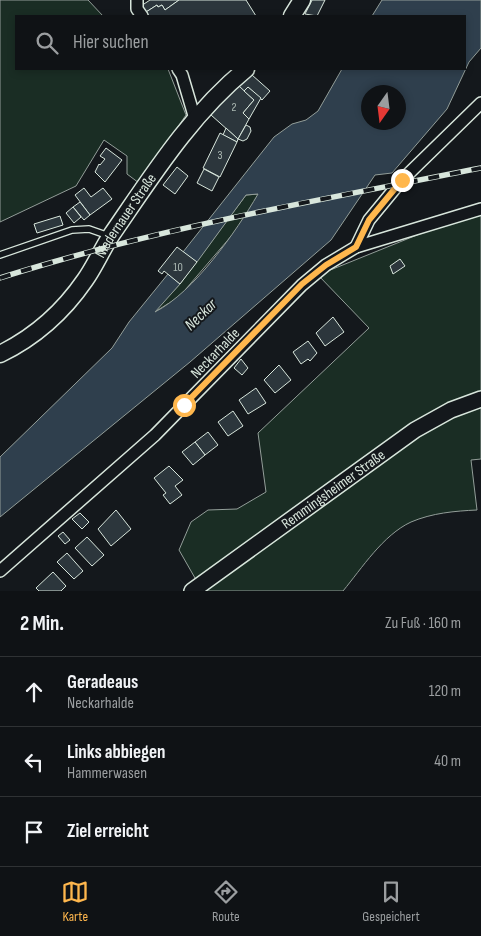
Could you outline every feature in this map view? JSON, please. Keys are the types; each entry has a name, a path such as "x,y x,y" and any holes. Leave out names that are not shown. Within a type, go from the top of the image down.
{"main road":[{"path":"293,15 302,0"},
{"name":"Niedernauer Straße","path":"0,354 20,344 44,327 64,307 86,280 111,236 195,118 220,90 245,70"}],"street":[{"path":"137,0 137,9 141,15"},
{"path":"179,70 182,75 195,118"},
{"path":"356,247 369,220 402,180 481,103"},
{"name":"Neckarhalde","path":"0,571 155,435 302,284 326,265 356,247 481,209"},
{"name":"Remmingsheimer Straße","path":"192,591 415,430 451,410 481,399"}],"lane":[{"path":"0,255 72,230 89,229 111,236"}],"green space":[{"path":"0,0 88,0 102,15 15,15 15,70 168,70 186,115 139,183 127,174 127,156 104,140 76,186 0,222"},
{"path":"259,194 239,227 179,297 153,313 180,284 246,195"},
{"path":"481,215 481,459 471,460 477,510 435,515 411,522 401,528 382,543 343,591 192,591 199,585 179,550 191,522 208,510 237,509 266,492 258,433 369,328 318,275 422,233"}],"water":[{"path":"382,0 481,0 481,48 466,68 466,15 373,15"},
{"name":"Neckar","path":"341,70 465,70 447,109 392,173 375,175 331,240 190,362 0,517 0,457 112,348 129,322 168,274 180,284 155,312 170,303 199,276 226,243 258,194 246,195 197,262 183,252 274,137 292,124 306,120 318,111"}],"building":[{"path":"150,0 179,0 165,10 162,5 158,7 157,5 146,12 141,6"},
{"path":"179,0 246,0 255,15 148,15 146,12 157,5 158,7 162,5 165,10"},
{"path":"312,0 325,0 318,15 305,14"},
{"path":"252,75 270,91 262,100 248,87 244,91 239,86"},
{"path":"238,85 254,100 243,113 249,119 238,139 211,115"},
{"path":"248,87 261,98 249,119 243,113 254,100 244,91"},
{"path":"246,125 250,127 251,131 247,139 243,141 238,139"},
{"path":"226,128 238,139 237,142 223,135"},
{"path":"220,133 237,142 220,177 203,168"},
{"path":"106,148 122,160 105,182 95,172 99,164 105,159 100,156"},
{"path":"177,167 188,176 175,194 163,185"},
{"path":"204,169 219,177 212,191 197,183"},
{"path":"84,188 91,197 103,188 112,199 90,215 75,195"},
{"path":"80,202 90,215 84,220 73,207"},
{"path":"73,207 81,217 74,223 66,213"},
{"path":"60,216 63,225 37,233 34,224"},
{"path":"177,247 197,262 180,284 164,271 162,274 158,271"},
{"path":"400,259 405,266 393,274 390,266"},
{"path":"333,317 344,332 325,346 316,333"},
{"path":"308,341 317,353 310,361 308,359 301,364 293,352"},
{"path":"241,359 248,368 242,375 234,368"},
{"path":"279,365 291,380 275,393 264,380"},
{"path":"256,388 266,403 248,414 239,400"},
{"path":"233,411 243,426 228,436 218,422"},
{"path":"208,432 218,445 205,455 195,442"},
{"path":"195,442 205,455 193,465 182,452"},
{"path":"169,466 183,480 175,486 182,495 170,504 163,495 166,493 154,478"},
{"path":"116,510 131,529 111,546 98,529"},
{"path":"80,513 89,522 82,529 72,519"},
{"path":"63,532 70,540 65,544 58,536"},
{"path":"87,537 104,555 92,566 75,548"},
{"path":"67,553 83,571 74,579 57,562"},
{"path":"53,572 66,586 61,591 39,591 36,588"}],"railway":[{"path":"0,278 119,244 239,216 481,168"}],"route":[{"path":"184,405 302,284 326,265 356,247 369,220 402,180"}]}
